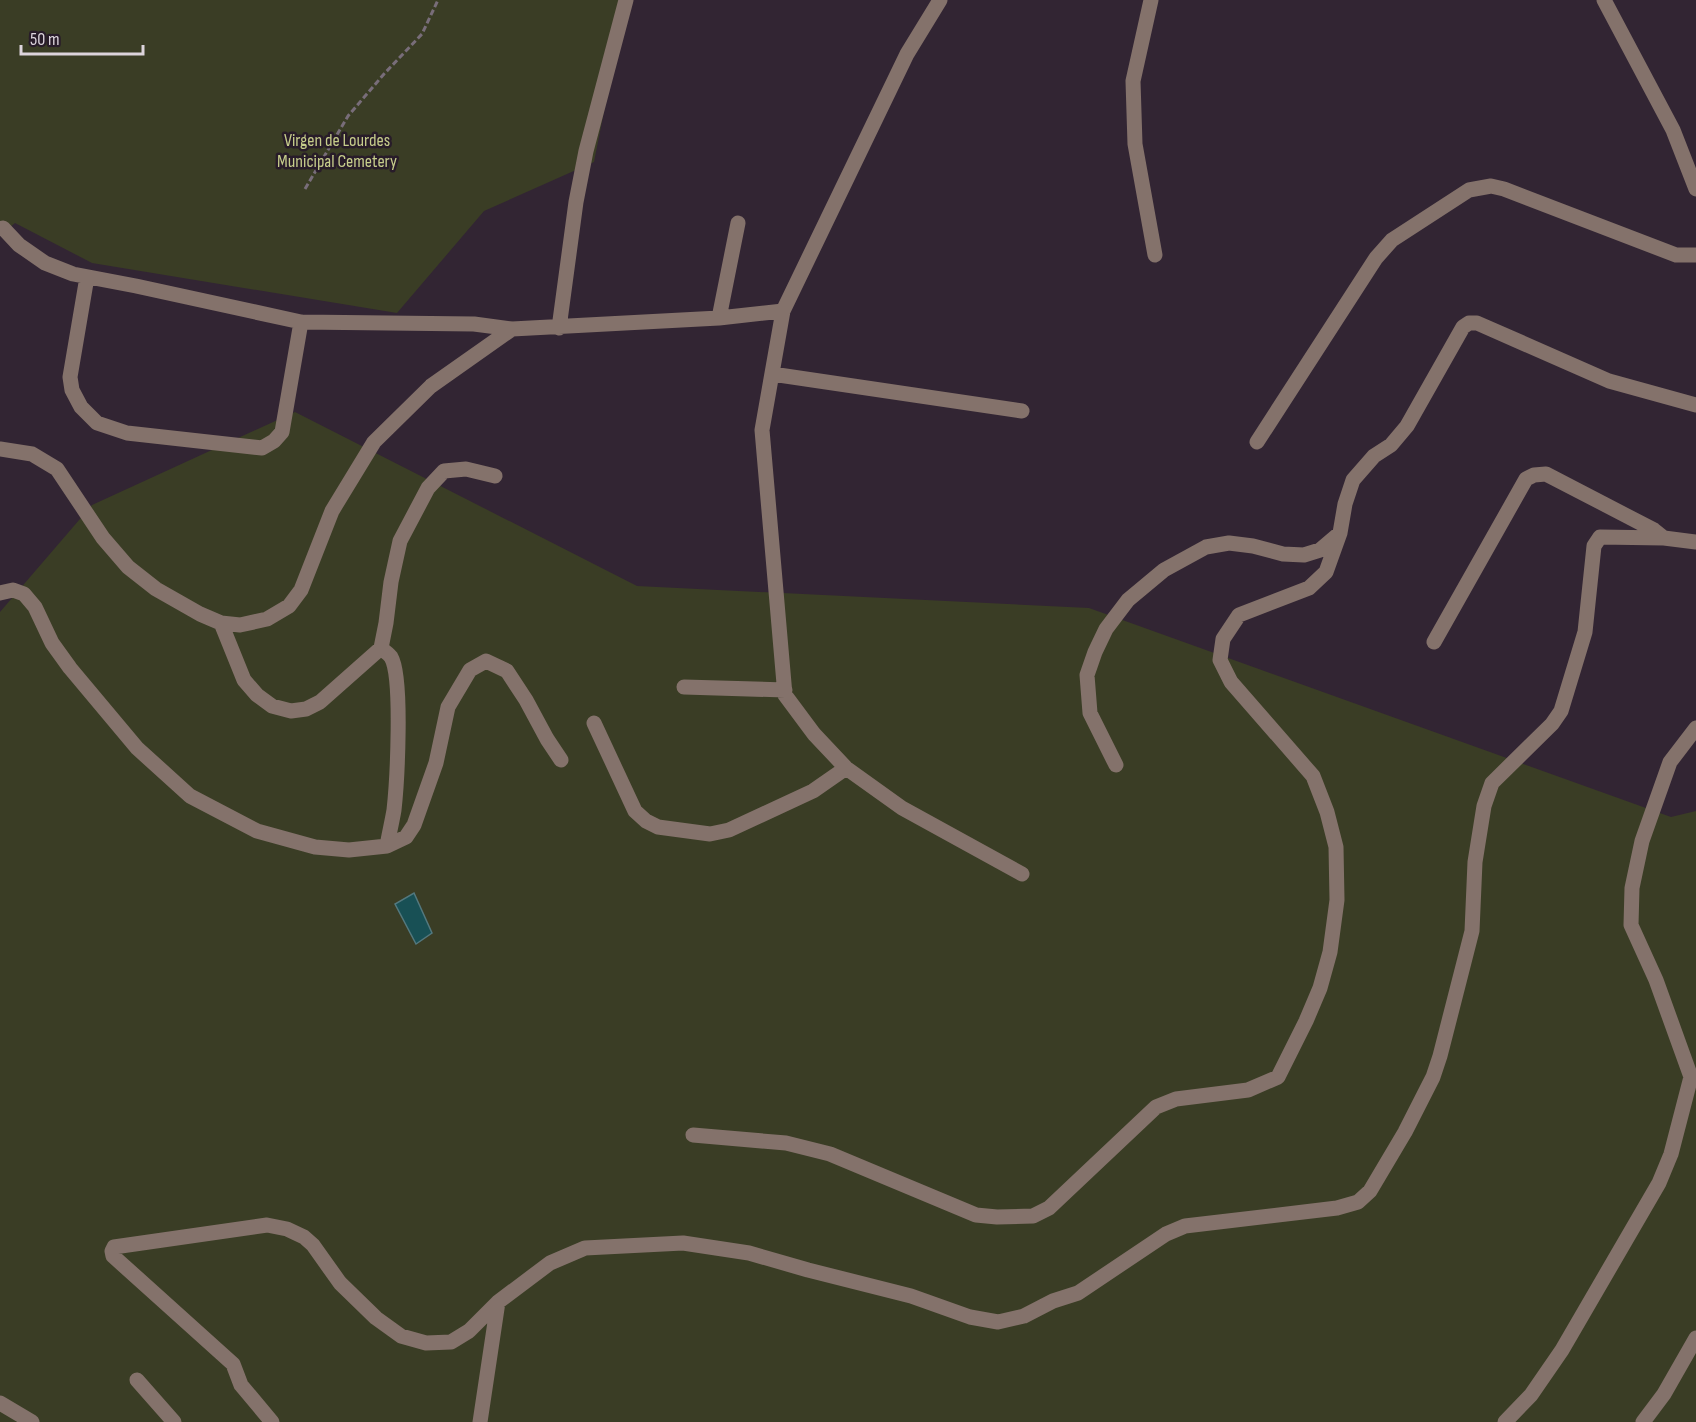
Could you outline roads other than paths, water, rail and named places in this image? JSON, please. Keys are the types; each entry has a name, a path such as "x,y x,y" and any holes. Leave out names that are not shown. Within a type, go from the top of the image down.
{"street":[{"path":"559,328 576,202 586,151 627,0"},
{"path":"940,0 907,54 783,311 762,430 785,695 814,734 846,768 902,808 1022,874"},
{"path":"1151,0 1132,81 1135,144 1155,255"},
{"path":"1604,0 1673,130 1696,189"},
{"path":"1257,442 1376,258 1392,240 1470,190 1491,186 1504,189 1676,255 1696,255"},
{"path":"718,318 738,223"},
{"path":"3,228 19,245 45,263 73,274 301,322 474,324 512,329 559,328 718,318 783,311"},
{"path":"87,277 70,377 72,390 81,407 97,423 127,433 262,448 274,441 282,432 301,322"},
{"path":"693,1135 786,1143 830,1154 976,1215 1033,1216 1050,1208 1156,1107 1176,1099 1248,1090 1278,1077 1316,996 1330,952 1337,900 1336,847 1327,812 1313,776 1231,682 1220,660 1223,639 1239,615 1310,588 1326,572 1340,533 1353,480 1374,456 1391,445 1407,426 1463,327 1469,323 1477,323 1609,381 1696,405"},
{"path":"0,449 32,454 57,469 104,538 128,567 156,589 200,614 221,622 240,625 267,619 289,606 301,590 332,511 374,442 431,386 512,329"},
{"path":"772,374 1022,411"},
{"path":"221,622 244,680 257,695 272,706 291,711 306,709 320,702 381,648 400,541 428,488 444,471 466,469 495,476"},
{"path":"1434,642 1526,479 1534,475 1546,474 1654,530 1664,538"},
{"path":"1116,765 1090,713 1087,675 1106,629 1128,600 1164,570 1206,548 1229,543 1253,546 1282,554 1304,555 1320,550 1340,533"},
{"path":"272,1422 241,1385 233,1364 113,1256 114,1247 267,1225 287,1229 304,1237 313,1245 340,1283 376,1318 401,1336 426,1343 451,1342 469,1331 498,1302 550,1263 585,1248 683,1243 749,1252 808,1270 911,1296 970,1317 998,1322 1024,1316 1053,1301 1077,1293 1166,1234 1185,1226 1337,1208 1358,1202 1370,1191 1405,1132 1433,1077 1472,931 1475,862 1484,806 1492,783 1552,724 1561,711 1585,632 1594,546 1600,537 1664,538 1696,542"},
{"path":"0,593 14,590 24,594 34,607 52,643 77,677 137,748 190,796 256,831 315,847 349,850 387,846 406,837 414,825 436,763 448,707 470,670 486,661 507,671 561,760"},
{"path":"381,648 391,656 395,668 397,692 398,749 394,810 387,846"},
{"path":"684,687 785,690"},
{"path":"594,723 635,811 646,821 658,827 711,834 729,831 813,791 846,768"},
{"path":"1505,1422 1531,1395 1562,1350 1659,1183 1694,1083 1656,980 1631,925 1632,888 1642,842 1670,762 1696,728"},
{"path":"480,1422 498,1302"},
{"path":"1643,1422 1664,1394 1696,1338"},
{"path":"137,1380 174,1422"},
{"path":"0,1403 32,1422"}],"park label":[{"name":"Virgen de Lourdes Municipal Cemetery","path":"337,150"}]}
